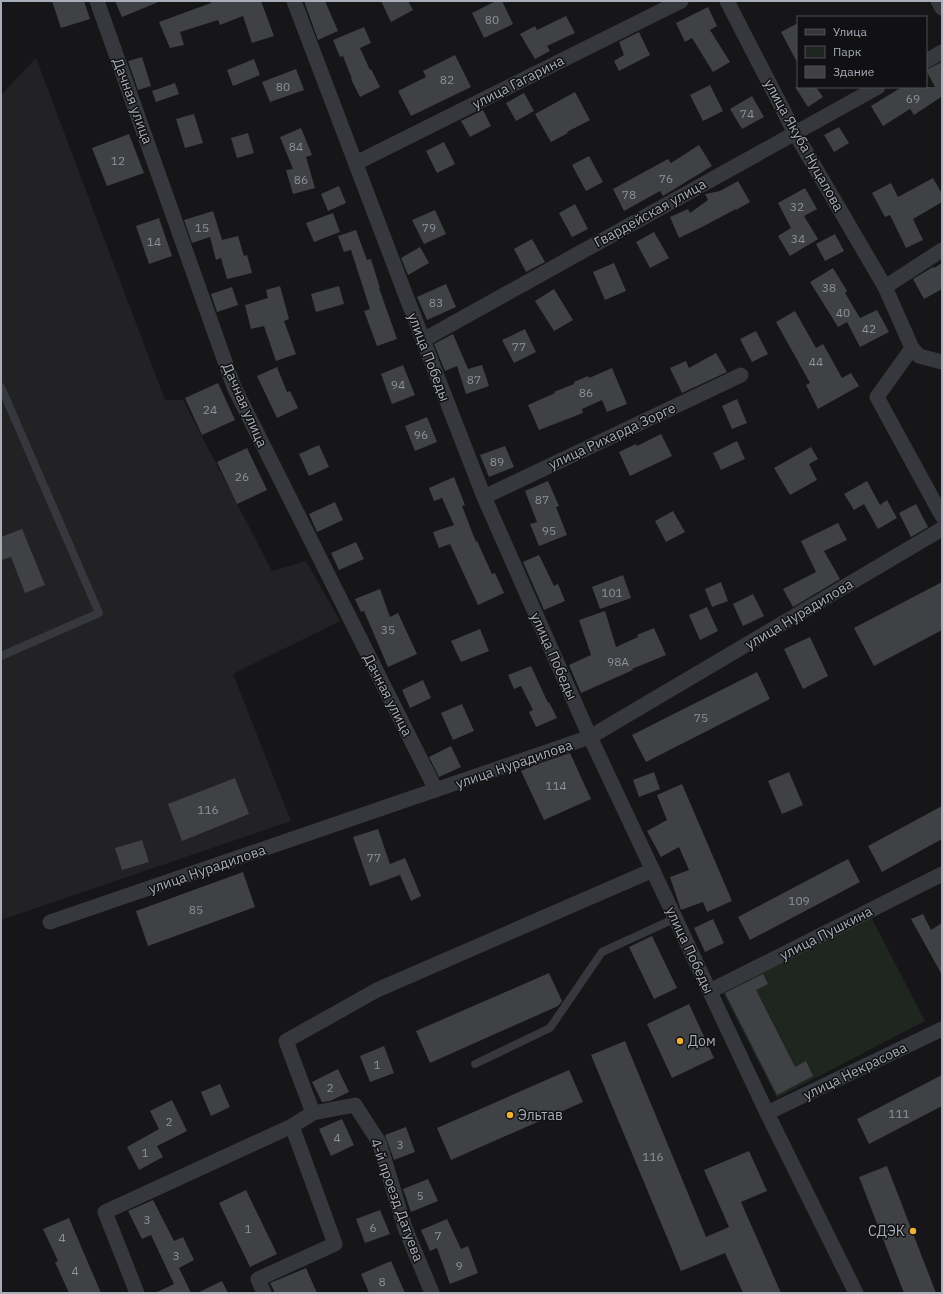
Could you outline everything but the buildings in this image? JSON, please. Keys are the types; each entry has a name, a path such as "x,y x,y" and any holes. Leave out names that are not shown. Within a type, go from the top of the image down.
{"street":[{"name":"Дачная улица","path":"97,1 234,387 436,790"},
{"name":"улица Победы","path":"294,1 484,497 590,737 767,1113 856,1293"},
{"name":"улица Гагарина","path":"356,163 681,1"},
{"name":"улица Якуба Нуцалова","path":"727,1 795,133 885,287 912,348"},
{"path":"938,1 942,8"},
{"path":"927,60 942,52"},
{"name":"Гвардейская улица","path":"423,340 876,88"},
{"path":"885,287 942,250"},
{"path":"942,362 919,356 912,348 877,397 942,516"},
{"name":"улица Рихарда Зорге","path":"484,497 741,375"},
{"name":"улица Нурадилова","path":"50,922 590,737 942,529"},
{"path":"137,1293 105,1212 292,1126 313,1113 286,1041 377,990 653,870"},
{"name":"улица Пушкина","path":"710,991 942,874"},
{"name":"улица Некрасова","path":"767,1113 942,1029"},
{"name":"4-й проезд Датуева","path":"313,1113 355,1104 378,1142 405,1228 432,1293"},
{"path":"264,1293 258,1279 335,1244 292,1126"}],"lane":[{"path":"1,387 99,613 1,656"},
{"path":"475,1064 550,1028 602,952 676,918"}],"shaded area":[{"path":"36,58 165,400 183,400 272,571 306,561 340,621 233,674 291,821 1,920 1,95"}],"green space":[{"path":"871,917 925,1021 777,1098 723,993"}],"place":[{"name":"Дом","path":"680,1041"},
{"name":"Эльтав","path":"510,1115"},
{"name":"СДЭК","path":"913,1231"}]}
